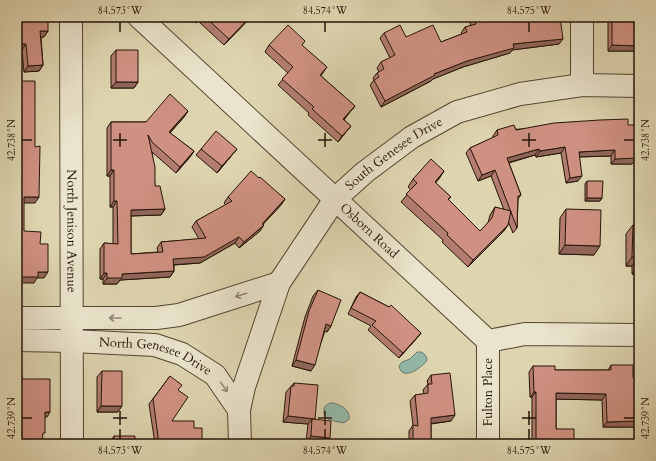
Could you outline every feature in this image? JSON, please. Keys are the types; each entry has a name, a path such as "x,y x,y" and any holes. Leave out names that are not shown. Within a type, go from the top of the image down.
{"street":[{"name":"North Jenison Avenue","path":"71,17 72,444"},
{"name":"Osborn Road","path":"139,17 488,340"},
{"path":"582,17 582,85"},
{"name":"South Genesee Drive","path":"239,410 244,388 279,283 335,199 365,172 412,137 457,112 520,94 582,85 639,86"},
{"name":"North Genesee Drive","path":"17,318 156,318 179,315 279,283"},
{"path":"155,345 156,318"},
{"path":"488,340 525,334 639,335"},
{"name":"North Genesee Drive","path":"17,340 72,340 155,345 182,354 215,375 239,410"},
{"name":"Fulton Place","path":"488,340 488,444"},
{"path":"239,410 240,444"}],"shaded area":[{"path":"417,352 422,352 426,356 427,360 417,370 408,373 401,371 399,366 402,362 410,359"},
{"path":"330,403 337,404 344,408 348,413 349,419 344,423 327,418 324,414 324,409"}],"building":[{"path":"17,17 48,17 48,31 40,31 43,65 28,66 26,44 17,44"},
{"path":"205,17 250,17 229,39"},
{"path":"474,17 560,17 563,39 513,44 514,48 467,61 434,74 435,75 385,101 374,80 379,77 377,73 384,69 381,62 395,55 384,33 400,25 406,37 433,25 441,42 467,32 465,27 476,24"},
{"path":"612,17 639,17 639,46 612,45"},
{"path":"288,25 305,41 302,45 327,67 320,75 355,106 343,119 351,126 342,136 312,109 314,107 282,79 293,67 269,45"},
{"path":"116,50 138,50 138,82 116,82"},
{"path":"17,81 35,81 35,147 40,146 39,197 24,197 24,231 41,232 40,244 48,244 48,272 38,272 38,277 17,277"},
{"path":"170,94 188,111 169,132 194,151 180,167 152,142 148,135 155,167 155,186 160,186 165,209 131,210 131,254 163,252 161,242 206,238 196,221 232,201 228,197 251,171 285,199 262,224 264,225 244,242 239,237 204,257 173,259 174,271 122,274 122,278 107,278 107,273 104,273 104,243 118,244 117,201 114,201 114,170 111,170 111,122 146,122"},
{"path":"628,119 628,125 639,125 639,155 636,155 637,158 615,159 615,150 579,152 582,176 570,178 565,147 540,151 539,149 507,158 521,195 518,196 517,228 495,170 482,175 470,148 498,135 497,130 514,125 516,130 554,123"},
{"path":"216,131 237,149 222,166 201,149"},
{"path":"431,159 444,171 435,182 451,197 448,199 480,231 492,218 495,207 511,211 508,225 473,260 447,235 448,233 406,194 417,183 413,179"},
{"path":"587,181 603,181 602,198 587,198"},
{"path":"566,209 601,210 600,246 565,245"},
{"path":"633,225 639,225 639,257 632,257"},
{"path":"318,290 341,300 331,326 326,324 315,365 296,360 309,311"},
{"path":"360,292 389,307 391,305 421,333 403,353 372,325 376,321 351,308"},
{"path":"611,365 633,365 633,378 639,378 639,423 638,421 607,422 606,394 556,393 556,429 574,429 574,444 536,444 536,392 534,392 533,366 555,366 555,370 611,370"},
{"path":"102,371 122,371 122,406 101,406"},
{"path":"450,373 455,415 431,418 431,444 420,444 420,440 413,440 413,425 418,426 415,395 428,393 428,384 432,384 431,375"},
{"path":"17,375 22,375 22,379 50,379 50,412 45,412 45,433 43,433 42,444 17,444"},
{"path":"170,376 182,385 178,390 188,397 172,421 194,421 194,428 202,428 202,444 159,444 153,399"},
{"path":"294,383 318,385 315,419 288,416 291,386 294,386"},
{"path":"312,419 331,421 330,438 311,436"},
{"path":"114,436 135,436 135,444 114,444"}]}
